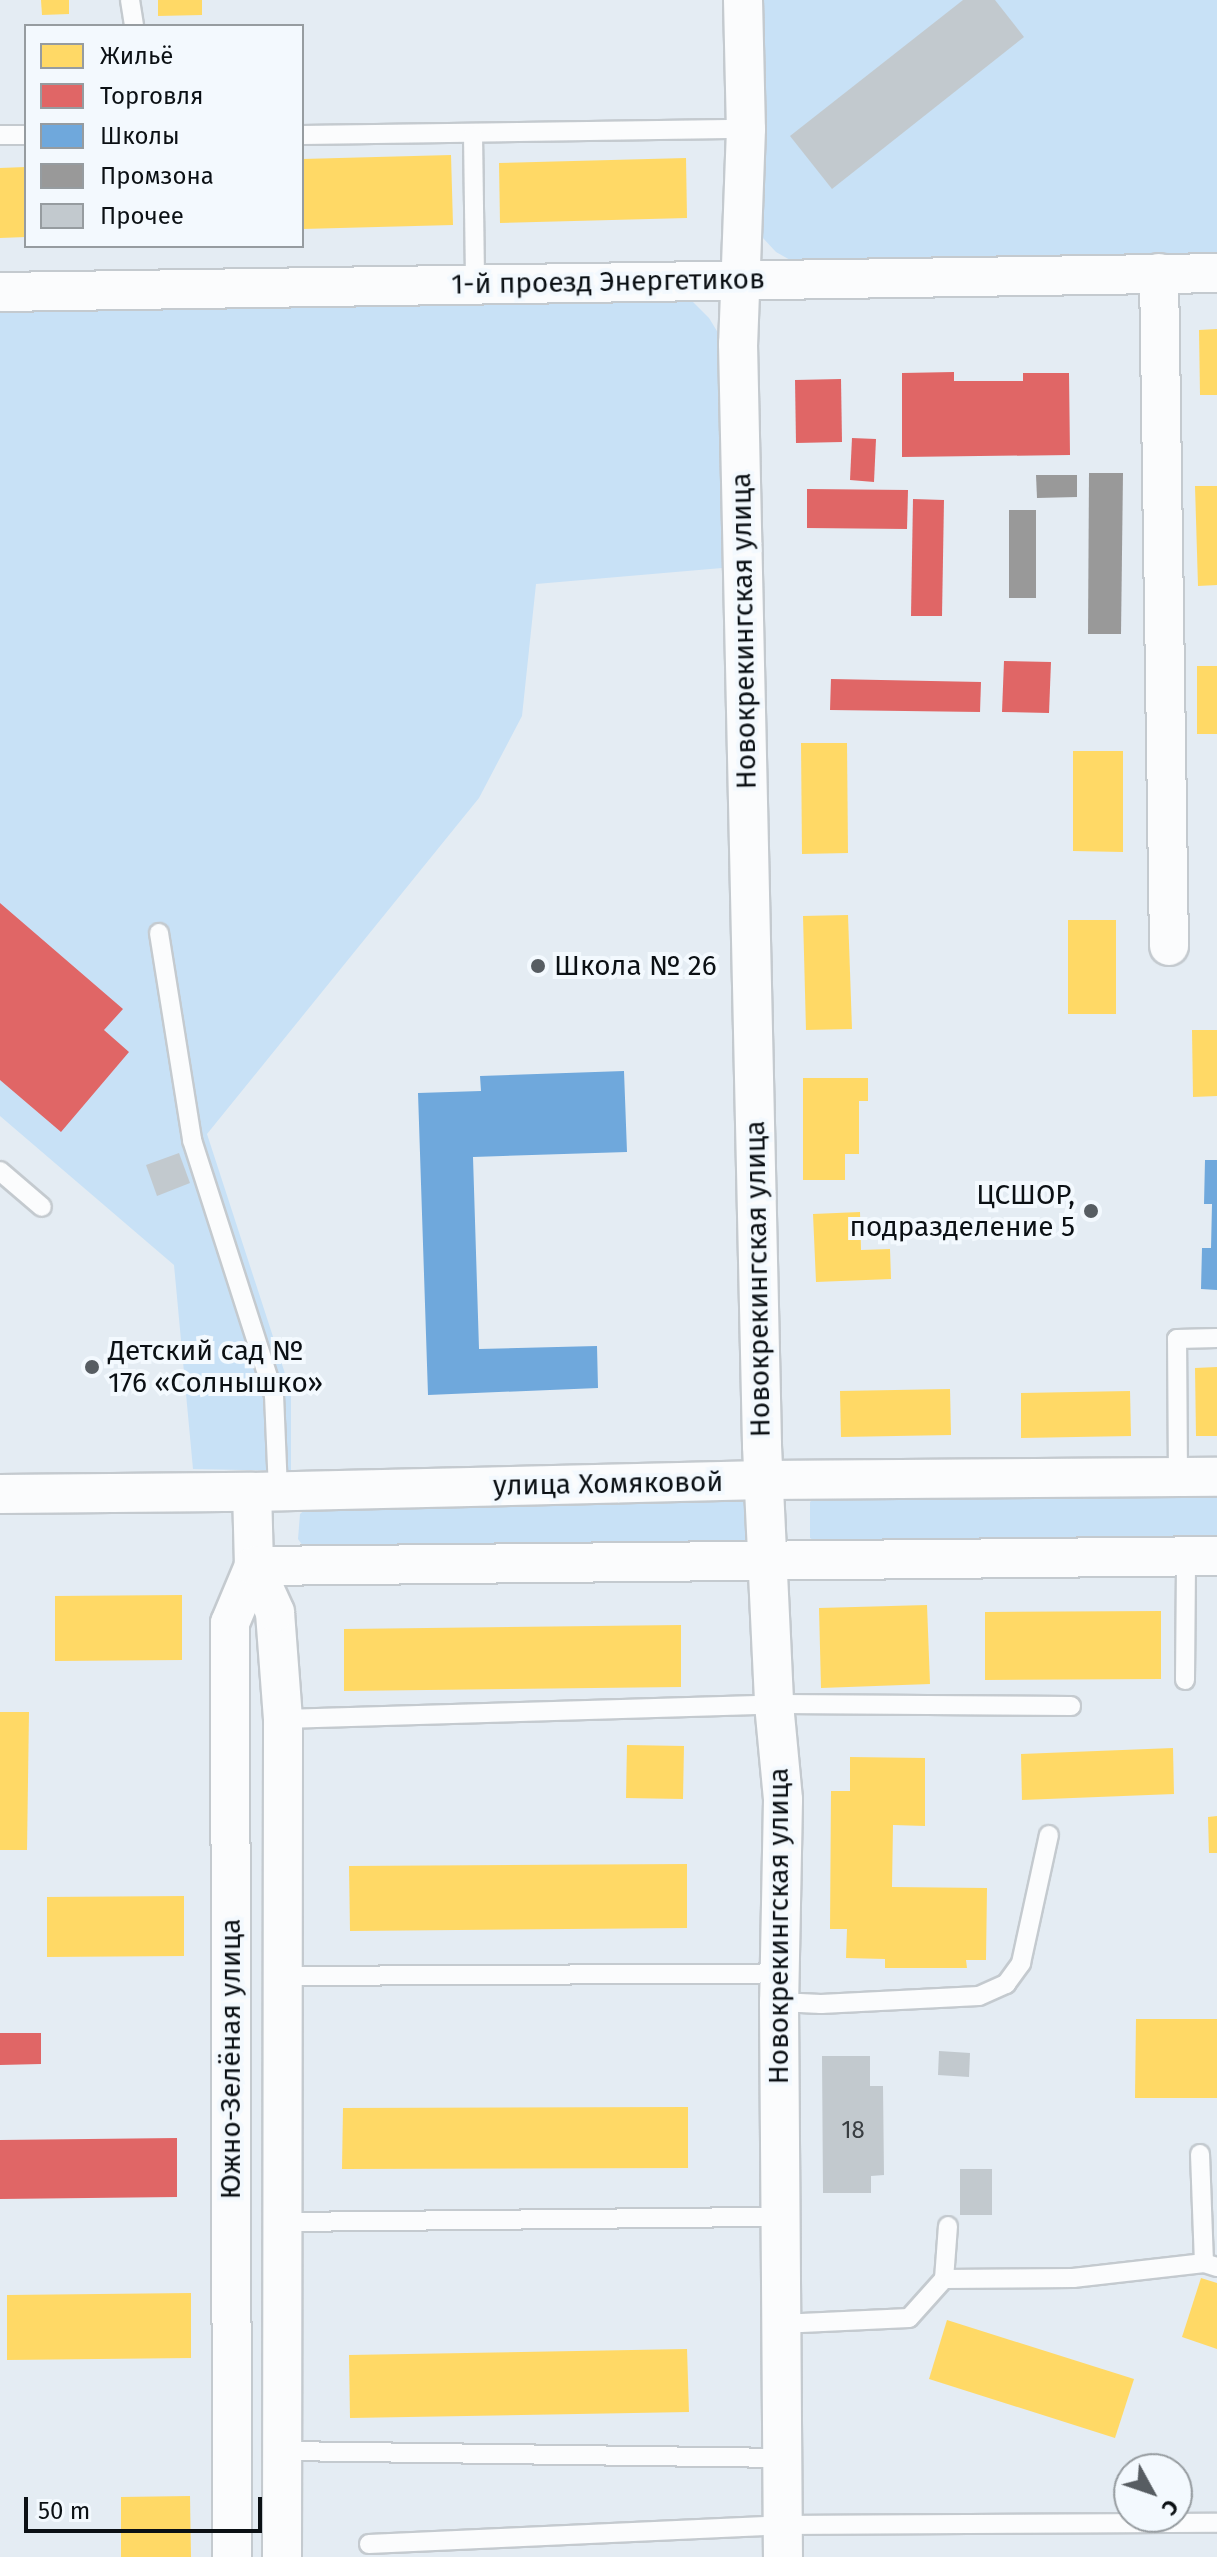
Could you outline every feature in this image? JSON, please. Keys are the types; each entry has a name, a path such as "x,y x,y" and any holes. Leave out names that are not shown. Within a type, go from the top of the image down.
{"street":[{"name":"Новокрекингская улица","path":"743,0 746,129 738,360 764,1480 774,1704 783,1800 779,1987 782,2541"},
{"path":"1159,273 1169,946"},
{"name":"1-й проезд Энергетиков","path":"0,292 1217,273"},
{"name":"улица Хомяковой","path":"0,1494 265,1492 764,1480 1217,1477"},
{"name":"Южно-Зелёная улица","path":"232,2557 230,1623 254,1566 265,1492"},
{"path":"254,1566 1201,1556"},
{"name":"Южно-Зелёная улица","path":"254,1566 275,1612 283,1719 282,2557"}],"lane":[{"path":"130,0 134,24"},
{"path":"304,135 746,129"},
{"path":"0,135 24,135"},
{"path":"473,135 475,283"},
{"path":"159,933 192,1140 274,1395 265,1492"},
{"path":"0,1171 42,1207"},
{"path":"1178,1477 1177,1339 1217,1338"},
{"path":"1185,1680 1201,1556"},
{"path":"283,1719 774,1704 1071,1706"},
{"path":"285,1976 779,1987 821,2004 979,1996 1006,1984 1021,1963 1049,1835"},
{"path":"944,2279 1073,2278 1211,2265 1200,2154"},
{"path":"283,2222 780,2217"},
{"path":"780,2324 909,2318 944,2279 948,2226"},
{"path":"283,2451 781,2458"},
{"path":"369,2544 782,2541 1217,2523"}],"shaded area":[{"path":"761,0 1217,0 1217,266 799,265 776,252 762,237"},
{"path":"687,296 709,318 720,336 722,568 536,584 522,716 479,798 207,1134 291,1392 291,1471 193,1469 174,1265 0,1116 0,305"},
{"path":"823,1491 1217,1491 1217,1543 821,1545 810,1538 810,1502"},
{"path":"737,1495 747,1504 751,1540 737,1552 305,1549 298,1539 300,1514 308,1507"}],"building: Жильё":[{"path":"41,0 69,0 69,14 42,15"},
{"path":"158,0 202,0 202,15 158,16"},
{"path":"451,155 453,225 304,229 304,159"},
{"path":"686,158 687,218 500,223 499,163"},
{"path":"24,167 24,237 0,238 0,168"},
{"path":"1217,329 1217,395 1200,395 1199,330"},
{"path":"1195,486 1217,486 1217,585 1198,586"},
{"path":"1197,666 1217,666 1217,734 1197,734"},
{"path":"801,743 847,743 848,853 802,854"},
{"path":"1073,751 1123,751 1123,852 1073,851"},
{"path":"848,915 852,1029 806,1030 803,916"},
{"path":"1068,920 1116,920 1116,1014 1068,1014"},
{"path":"1192,1030 1217,1030 1217,1096 1193,1097"},
{"path":"803,1078 868,1078 868,1101 859,1101 859,1154 845,1154 845,1180 803,1180"},
{"path":"860,1212 861,1250 890,1249 891,1279 816,1282 813,1214"},
{"path":"1217,1367 1217,1436 1196,1436 1195,1368"},
{"path":"950,1389 951,1435 841,1437 840,1391"},
{"path":"1130,1391 1131,1436 1021,1438 1021,1393"},
{"path":"182,1595 182,1660 55,1661 55,1596"},
{"path":"927,1605 930,1684 821,1688 819,1608"},
{"path":"1161,1611 1161,1679 985,1680 985,1612"},
{"path":"681,1625 681,1687 344,1691 344,1629"},
{"path":"0,1712 29,1712 27,1850 0,1850"},
{"path":"627,1745 684,1746 683,1799 626,1798"},
{"path":"1173,1748 1174,1794 1022,1800 1021,1754"},
{"path":"850,1757 925,1758 925,1826 893,1825 892,1887 987,1888 986,1960 966,1960 967,1968 885,1968 885,1959 846,1958 847,1929 830,1929 831,1791 850,1791"},
{"path":"1217,1816 1217,1853 1209,1853 1208,1817"},
{"path":"687,1864 687,1928 350,1931 349,1866"},
{"path":"184,1896 184,1956 47,1957 47,1897"},
{"path":"1136,2019 1217,2019 1217,2098 1135,2098"},
{"path":"688,2107 688,2168 342,2169 343,2108"},
{"path":"1201,2278 1217,2283 1217,2349 1182,2337"},
{"path":"191,2293 191,2358 7,2360 7,2295"},
{"path":"947,2320 1134,2379 1115,2438 929,2379"},
{"path":"687,2349 689,2412 350,2418 349,2355"},
{"path":"190,2496 191,2557 121,2557 121,2497"}],"building: Торговля":[{"path":"954,372 954,381 1023,381 1023,373 1069,373 1070,455 902,457 902,373"},
{"path":"841,379 842,442 796,443 795,380"},
{"path":"852,438 876,439 874,482 850,480"},
{"path":"807,489 908,490 907,529 807,528"},
{"path":"913,499 944,500 942,616 911,616"},
{"path":"1004,661 1051,662 1049,713 1002,712"},
{"path":"831,679 981,682 980,712 830,710"},
{"path":"0,903 123,1009 104,1030 129,1052 61,1132 0,1080"},
{"path":"0,2033 41,2033 41,2064 0,2065"},
{"path":"177,2138 177,2197 0,2199 0,2140"}],"building: Школы":[{"path":"624,1071 627,1152 473,1157 479,1349 597,1346 598,1388 428,1395 418,1093 481,1091 480,1076"},
{"path":"1205,1160 1217,1160 1217,1290 1201,1289 1202,1248 1211,1248 1212,1204 1204,1204"}],"building: Промзона":[{"path":"1089,473 1123,473 1121,634 1088,634"},
{"path":"1036,475 1077,475 1077,497 1037,498"},
{"path":"1009,510 1036,510 1036,598 1009,598"}],"building: Прочее":[{"path":"963,0 995,0 1024,37 832,189 790,136"},
{"path":"179,1153 190,1183 157,1196 146,1165"},
{"path":"939,2051 970,2053 969,2077 938,2075"},
{"path":"822,2056 870,2056 870,2086 883,2086 884,2175 871,2176 871,2193 823,2193"},
{"path":"960,2169 992,2169 992,2215 960,2215"}],"place":[{"name":"Школа № 26","path":"538,966"},
{"name":"ЦСШОР, подразделение 5","path":"1091,1211"},
{"name":"Детский сад № 176 «Солнышко»","path":"92,1367"}]}
